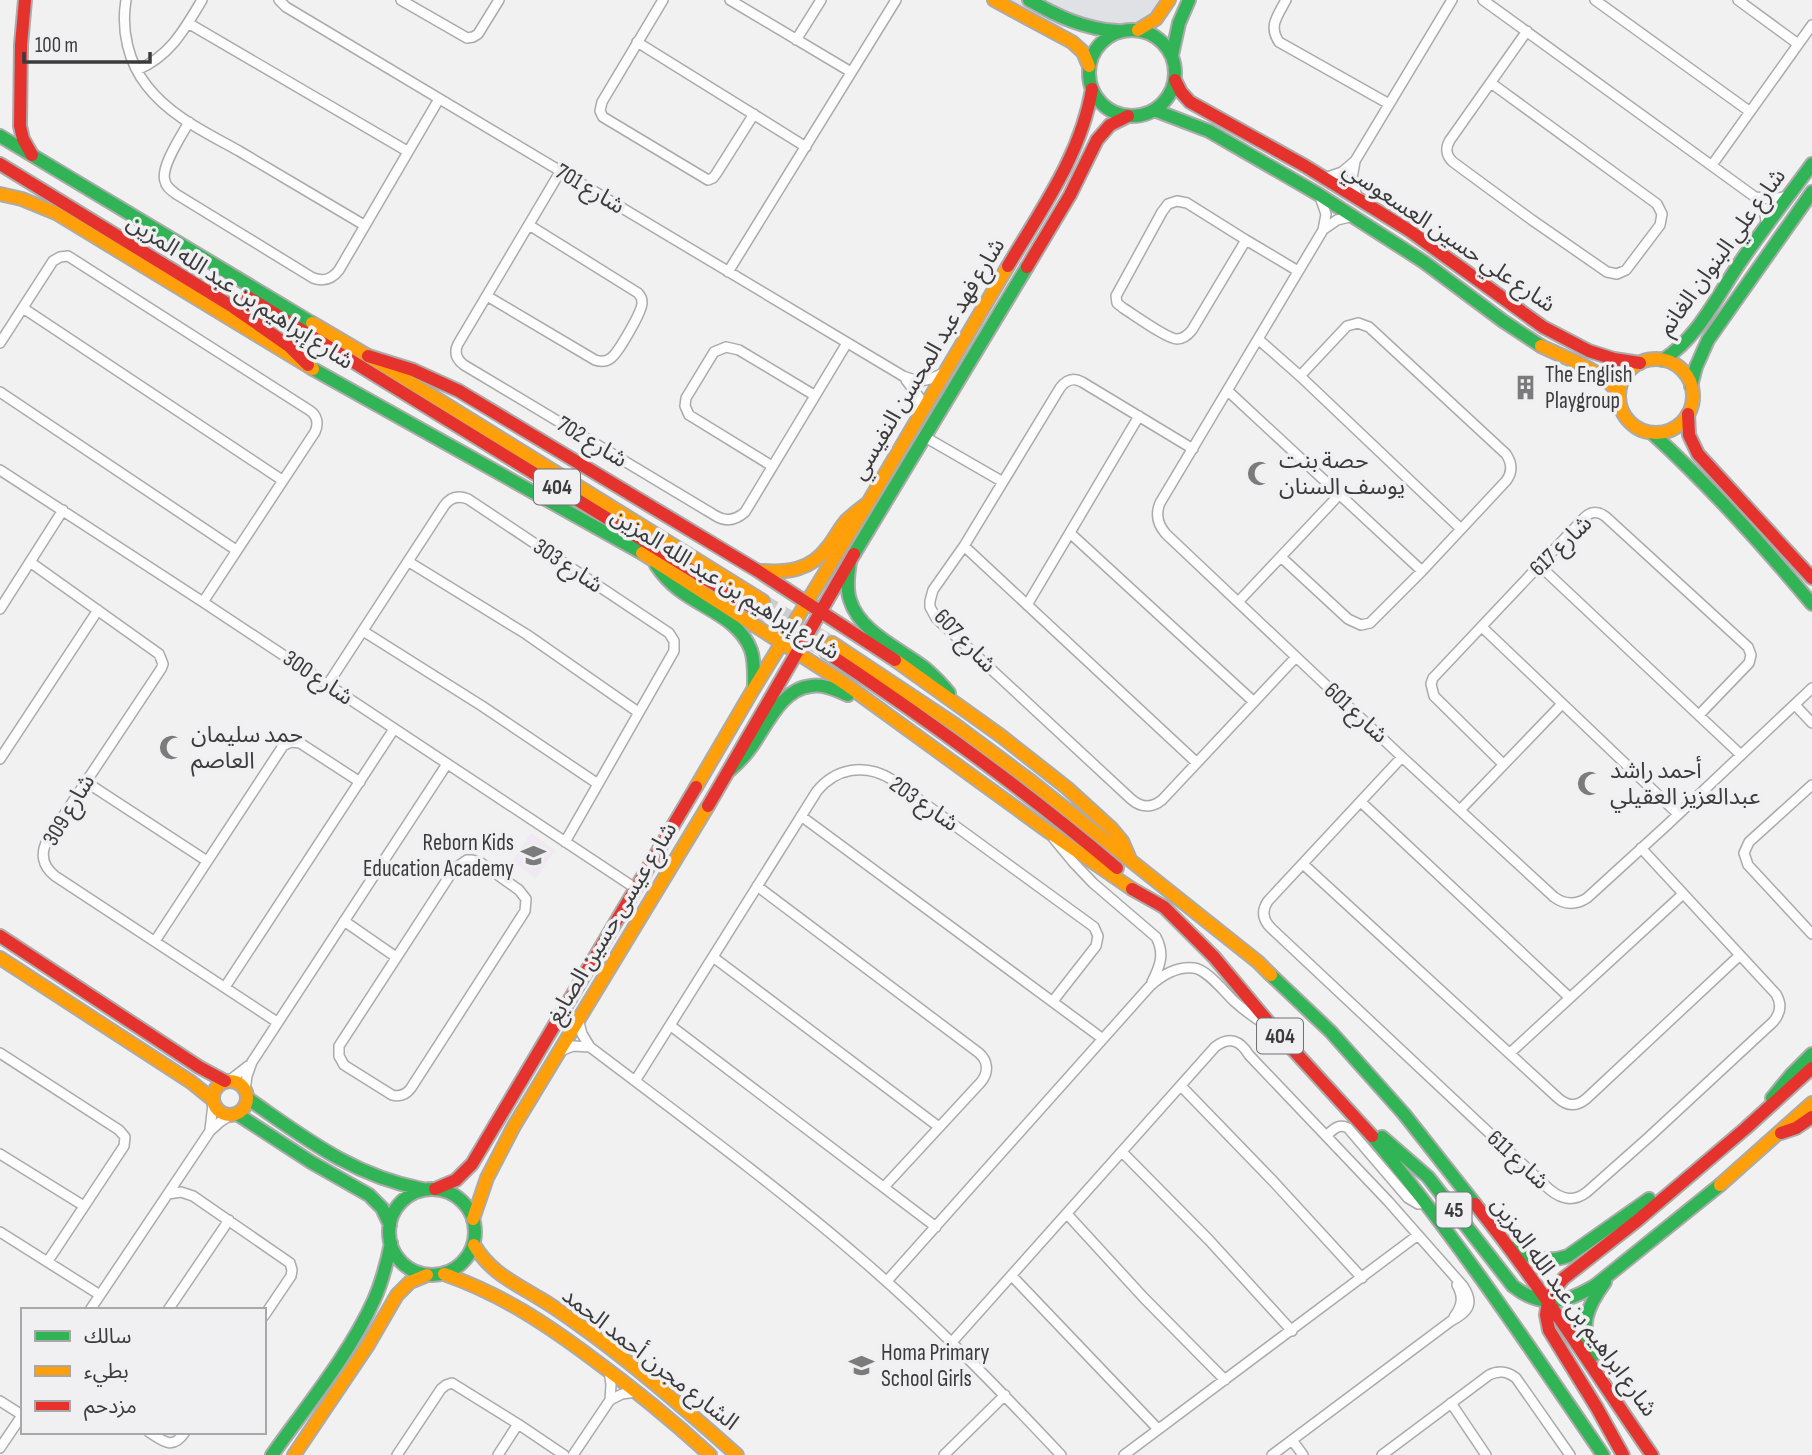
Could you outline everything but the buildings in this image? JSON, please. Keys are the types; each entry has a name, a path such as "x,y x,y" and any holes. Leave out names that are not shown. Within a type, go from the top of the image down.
{"main road":[{"path":"25,0 21,45 20,126 23,139 33,156"},
{"path":"994,0 1072,42 1083,52 1090,66"},
{"path":"1029,0 1085,26 1107,31 1138,30 1162,41 1172,55 1175,80 1166,101 1141,115 1128,116 1113,111 1106,107 1092,89 1089,74 1091,58 1100,44 1121,31"},
{"path":"1138,30 1156,19 1168,0"},
{"path":"1172,55 1179,23 1189,0"},
{"name":"شارع علي حسين العسعوسي","path":"1175,80 1181,92 1195,105 1357,197 1419,237 1533,320 1569,341 1606,357 1640,363"},
{"name":"شارع فهد عبد المحسن النفيسي","path":"782,642 1070,161 1086,121 1092,89"},
{"path":"1186,121 1188,112 1195,105"},
{"name":"شارع علي حسين العسعوسي","path":"1154,110 1223,137 1318,194 1424,262 1535,343 1602,376 1619,394"},
{"name":"شارع فهد عبد المحسن النفيسي","path":"797,652 1070,195 1101,133 1112,123 1128,116"},
{"name":"شارع إبراهيم بن عبد الله المزين","path":"0,136 236,279 760,605"},
{"name":"شارع إبراهيم بن عبد الله المزين","path":"0,143 363,360 413,370 458,391 821,611 900,664 1027,756 1107,823 1122,841 1131,862"},
{"name":"شارع إبراهيم بن عبد الله المزين","path":"0,164 260,324 313,369 654,560 873,703 1049,832 1144,897 1164,907"},
{"name":"شارع علي البنوان الغانم","path":"1663,360 1676,353 1691,336 1812,164"},
{"name":"شارع علي البنوان الغانم","path":"1691,386 1708,340 1811,193"},
{"path":"0,194 28,200 56,213 313,369"},
{"path":"1011,292 1014,278 1022,263 1018,257 1012,258"},
{"path":"1468,294 1477,290 1480,281"},
{"path":"260,324 363,360"},
{"path":"1812,578 1698,454 1689,435 1691,386 1683,372 1663,360 1647,360 1627,372 1619,394 1625,417 1637,428 1652,433 1678,457 1783,569 1812,604"},
{"path":"1652,433 1669,431 1688,414"},
{"path":"758,571 788,572 809,565 826,551 846,522 867,503"},
{"path":"654,560 675,588 724,618 742,634 752,652 754,688"},
{"path":"850,562 849,596 860,618 937,678 955,704"},
{"name":"شارع عيسى حسين الصايغ","path":"430,1190 447,1185 472,1164 782,642"},
{"name":"شارع إبراهيم بن عبد الله المزين","path":"1131,862 993,752 914,696 829,648 1066,825 1164,907 1214,957 1275,1030 1357,1118 1426,1203 1503,1308 1603,1455"},
{"name":"شارع عيسى حسين الصايغ","path":"473,1219 490,1167 730,770 797,652"},
{"path":"730,770 751,748 780,703 797,690 825,686 858,700 873,703"},
{"name":"شارع ابراهيم بن عبد الله المزين","path":"1131,862 1258,962 1331,1032 1404,1114 1498,1232 1653,1455"},
{"path":"637,884 650,880 657,891"},
{"path":"0,936 199,1067 227,1081 239,1083 246,1094 330,1153 389,1182 451,1194 459,1198 473,1219 474,1245 460,1266 444,1274 427,1275 404,1264 391,1242"},
{"path":"0,958 191,1082 213,1101 220,1113 234,1115 369,1195 382,1208 390,1225"},
{"path":"1763,1113 1782,1086 1812,1054"},
{"path":"1623,1455 1549,1330 1546,1319 1547,1301 1564,1278 1638,1220 1812,1068"},
{"path":"213,1101 215,1087 227,1081"},
{"path":"234,1115 244,1108 246,1094"},
{"path":"1547,1301 1582,1293 1612,1273 1702,1202 1812,1103"},
{"name":"45","path":"1357,1118 1424,1173 1513,1286 1525,1295 1547,1301"},
{"path":"1780,1133 1796,1128 1812,1118"},
{"path":"1498,1232 1527,1257 1549,1261 1563,1259 1700,1166"},
{"path":"272,1455 343,1353 371,1307 385,1272 393,1216 409,1196 430,1190"},
{"name":"الشارع مجرن أحمد الحمد","path":"474,1245 483,1261 495,1273 545,1302 593,1335 658,1386 737,1455"},
{"path":"1612,1273 1591,1301 1585,1319 1586,1343 1636,1423 1640,1434"},
{"name":"الشارع مجرن أحمد الحمد","path":"444,1274 485,1289 523,1309 609,1370 710,1455"},
{"path":"294,1455 364,1351 397,1295 410,1282 427,1275"}],"street":[{"path":"126,0 125,33 129,52 137,70 159,100 189,122 364,225"},
{"path":"137,70 167,52 202,0"},
{"name":"شارع 701","path":"279,0 286,7 903,376"},
{"path":"401,0 416,4 467,38 478,34 499,0"},
{"path":"663,0 600,105 601,115 608,122 708,180 716,174 754,114"},
{"path":"730,0 851,72"},
{"path":"796,40 821,0"},
{"path":"728,272 896,0"},
{"path":"1286,0 1273,25 1274,34 1279,41 1389,104"},
{"path":"1357,197 1352,178 1356,160 1452,0"},
{"path":"1483,0 1755,197 1764,210 1767,226"},
{"path":"1595,0 1749,111"},
{"path":"1738,0 1798,44"},
{"path":"188,23 407,151"},
{"path":"1712,165 1812,24"},
{"path":"1491,83 1657,204 1662,214 1660,225 1626,270 1617,274 1607,272 1449,159 1447,145 1527,31"},
{"path":"637,42 806,147"},
{"path":"189,122 165,167 164,177 168,187 313,278 322,280 334,276 439,99"},
{"path":"1325,178 1342,172 1356,160"},
{"name":"شارع 702","path":"560,172 457,347 457,357 461,363 704,509 724,519 733,519 747,508 846,343"},
{"path":"1318,194 1324,203 1326,214 1323,230"},
{"path":"1755,197 1773,199 1790,195"},
{"path":"1246,240 1192,330 1185,337 1171,337 1117,303 1117,292 1162,212 1172,202 1187,203 1298,271"},
{"path":"1323,230 1337,220 1354,216"},
{"path":"487,296 595,360 608,360 617,351 641,309 642,299 638,293 529,225"},
{"name":"شارع 601","path":"1323,230 1160,503 1157,514 1159,525 1166,534 1402,757 1554,897 1566,903 1575,903 1587,898 1812,688"},
{"path":"0,343 53,261 68,256 316,415 317,428 203,602"},
{"path":"23,308 282,480"},
{"path":"1281,556 1348,619 1365,624 1374,620 1510,477 1509,459 1496,444 1373,330 1363,324 1352,324 1343,330 1300,376"},
{"path":"1258,339 1461,529"},
{"path":"772,466 689,415 685,406 686,398 711,356 717,349 726,347 739,350 814,395"},
{"path":"903,376 924,381 945,372"},
{"path":"903,376 919,397 919,415"},
{"name":"شارع 607","path":"1193,449 1079,380 1066,381 931,596 930,607 936,618 1136,803 1147,806 1157,804 1296,657"},
{"path":"1228,391 1422,571"},
{"path":"0,392 236,550"},
{"path":"1027,605 1139,416"},
{"path":"925,437 1003,482"},
{"name":"شارع 300","path":"0,470 565,842 637,884"},
{"path":"1239,601 1339,495"},
{"name":"شارع 303","path":"328,684 446,502 458,496 468,499 672,636 675,646 565,842"},
{"path":"0,609 63,510"},
{"name":"شارع 617","path":"1503,764 1437,700 1431,684 1436,674 1587,515 1598,513 1606,517 1746,643 1751,655 1749,663 1699,715"},
{"path":"1070,533 1254,702"},
{"path":"964,546 1197,763"},
{"name":"شارع 309","path":"30,562 159,654 163,664 43,846 42,855 48,871 277,1021"},
{"path":"409,562 526,634 638,712"},
{"path":"1540,566 1741,755"},
{"path":"0,759 98,610"},
{"path":"1482,627 1678,814"},
{"path":"363,631 482,706 598,785"},
{"path":"1460,810 1562,704"},
{"path":"1794,705 1812,723"},
{"path":"225,986 394,729"},
{"path":"155,941 280,749 287,743 300,743 360,782"},
{"name":"شارع 611","path":"1402,757 1265,905 1263,915 1268,926 1559,1197 1577,1198 1587,1192 1649,1138 1776,1018 1780,1006 1776,994 1641,848"},
{"path":"246,1094 247,1076 252,1062 447,764"},
{"name":"شارع 203","path":"635,1081 817,791 833,776 855,769 877,772 891,779 1094,927 1098,941 1094,950 1053,1001"},
{"path":"86,782 207,861"},
{"path":"1812,785 1749,842 1744,853 1748,865 1812,934"},
{"path":"1361,802 1570,998"},
{"path":"801,816 1103,1039"},
{"path":"1049,832 1093,883 1156,937 1161,956 1150,986"},
{"path":"472,860 481,863 519,890 526,899 523,916 411,1088 405,1094 396,1096 344,1065 338,1051 396,957 454,869 462,862 472,860"},
{"path":"1303,864 1561,1100 1572,1105 1586,1100 1741,956"},
{"path":"757,886 983,1056 987,1067 985,1077 884,1187"},
{"path":"1510,1054 1683,894"},
{"path":"344,921 396,957"},
{"path":"713,957 939,1127"},
{"path":"887,1282 1150,986 1165,974 1198,969 1245,1011 1275,1030"},
{"path":"578,1019 582,1034 590,1047 803,1210 887,1282 952,1342 1061,1455"},
{"path":"670,1026 936,1227"},
{"path":"952,1342 1221,1042 1232,1040 1241,1044 1418,1235 1453,1277 1462,1300 1460,1309 1451,1321 1272,1455"},
{"path":"558,1052 573,1046 590,1047"},
{"path":"0,1053 123,1134 125,1140 124,1146 48,1261"},
{"path":"227,1081 252,1062"},
{"path":"1181,1086 1362,1278"},
{"path":"210,1131 213,1101"},
{"path":"91,1308 210,1131 234,1115"},
{"path":"1326,1136 1337,1126 1348,1128 1408,1198 1418,1203 1426,1203"},
{"path":"1122,1152 1209,1240 1292,1331"},
{"path":"0,1154 84,1206"},
{"path":"168,1194 189,1194 286,1259 292,1266 291,1276 266,1313"},
{"path":"1066,1214 1225,1380"},
{"path":"169,1308 229,1220"},
{"path":"0,1232 100,1295"},
{"path":"1124,1455 1418,1235"},
{"path":"1012,1276 1158,1429"},
{"path":"609,1370 610,1400"},
{"path":"1382,1455 1489,1375 1500,1371 1511,1375 1520,1383 1570,1455"},
{"path":"397,1455 441,1389 449,1384 458,1386 564,1455"},
{"path":"573,1455 610,1400 622,1394 636,1392"},
{"path":"944,1455 1005,1395"},
{"path":"0,1401 21,1413"},
{"path":"1451,1404 1486,1455"},
{"path":"0,1448 21,1416"},
{"path":"498,1455 519,1424"},
{"path":"152,1434 171,1443 184,1434"},
{"path":"1292,1440 1303,1455"}],"shaded area":[{"path":"1007,0 1164,0 1150,16 1134,24 1111,27 1055,27"},
{"name":"Reborn Kids Education Academy","path":"531,833 555,850 536,878 512,862"}],"tunnel":[{"path":"763,601 832,643"},
{"path":"756,610 826,652"}],"traffic: fast":[{"path":"1029,0 1071,21 1093,28 1117,31"},
{"path":"1172,55 1179,23 1189,0"},
{"path":"1132,30 1149,33 1163,42 1172,56 1175,73 1172,90 1163,104 1149,113 1132,116 1115,113 1101,104 1092,90 1089,73 1092,56 1101,42 1115,33 1132,30"},
{"path":"1154,110 1209,131 1318,194 1424,262 1541,346"},
{"path":"0,136 312,323"},
{"path":"1663,360 1696,328 1812,164"},
{"path":"1691,386 1708,340 1812,192"},
{"path":"854,554 1027,267"},
{"path":"308,365 642,553"},
{"path":"1652,433 1735,516 1812,604"},
{"path":"850,562 849,595 855,612 872,631 926,669 949,693"},
{"path":"656,565 675,586 738,630 751,650 754,688"},
{"path":"730,770 747,753 775,711 791,694 816,686 848,695"},
{"path":"1271,975 1331,1032 1404,1114 1475,1204"},
{"path":"1772,1098 1812,1054"},
{"path":"247,1098 309,1141 351,1165 396,1183 422,1189"},
{"path":"237,1114 311,1162 369,1195 382,1208 390,1225"},
{"path":"1372,1136 1520,1333 1603,1455"},
{"path":"1382,1137 1428,1177 1513,1286 1544,1301 1575,1296 1596,1285 1720,1185"},
{"path":"432,1189 456,1196 468,1208 475,1232 468,1256 456,1268 432,1275 408,1268 396,1256 389,1232 396,1208 408,1196 432,1189"},
{"path":"1514,1248 1540,1259 1568,1256 1649,1199"},
{"path":"272,1455 340,1361 364,1321 379,1286 391,1243"},
{"path":"1593,1356 1586,1335 1587,1317 1593,1300 1605,1282"}],"traffic: slow":[{"path":"994,0 1072,42 1083,52 1089,66"},
{"path":"1138,30 1156,19 1169,0"},
{"path":"0,194 22,199 56,213 313,369"},
{"path":"696,787 1008,266"},
{"path":"312,323 763,601"},
{"path":"1541,346 1594,371 1619,394"},
{"path":"1656,359 1670,362 1682,370 1690,382 1693,396 1690,410 1682,422 1670,430 1656,433 1642,430 1630,422 1622,410 1619,396 1622,382 1630,370 1642,362 1656,359"},
{"path":"762,571 789,570 814,561 830,545 846,521 868,503"},
{"path":"642,553 844,683 1132,889"},
{"path":"832,643 954,724 1032,782 1271,975"},
{"path":"895,660 1001,736 1067,788 1112,829 1122,841 1129,857"},
{"path":"473,1219 487,1178 514,1126 708,806"},
{"path":"0,958 191,1082 212,1099"},
{"path":"230,1081 242,1086 247,1098 242,1110 230,1115 218,1110 213,1098 218,1086 230,1081"},
{"path":"1720,1185 1812,1103"},
{"path":"474,1245 495,1270 560,1311 612,1349 737,1455"},
{"path":"444,1274 504,1300 557,1333 608,1370 710,1455"},
{"path":"294,1455 368,1345 397,1295 410,1282 427,1275"}],"traffic: jam":[{"path":"25,0 21,45 20,126 23,139 32,155"},
{"path":"1175,80 1190,102 1305,166 1410,231 1543,327 1589,351 1640,363"},
{"path":"1008,266 1069,159 1087,113 1092,89"},
{"path":"1027,267 1070,195 1097,140 1110,125 1128,116"},
{"path":"0,164 233,307 289,346 308,365"},
{"path":"248,297 756,610"},
{"path":"368,356 413,370 459,391 758,571 895,660"},
{"path":"1688,414 1689,435 1698,454 1812,578"},
{"path":"708,806 854,554"},
{"path":"826,652 975,756 1117,868"},
{"path":"435,1189 456,1180 472,1164 696,787"},
{"path":"1132,889 1164,907 1214,957 1275,1030 1372,1136"},
{"path":"0,936 199,1067 225,1081"},
{"path":"1623,1455 1549,1330 1546,1315 1548,1302 1564,1278 1638,1220 1812,1068"},
{"path":"1781,1133 1796,1128 1812,1117"},
{"path":"1475,1204 1544,1296 1652,1455"}],"place":[{"name":"The English Playgroup","path":"1525,388"},
{"name":"حصة بنت يوسف السنان","path":"1259,474"},
{"name":"حمد سليمان العاصم","path":"171,748"},
{"name":"أحمد راشد عبدالعزيز العقيلي","path":"1590,784"},
{"name":"Reborn Kids Education Academy","path":"534,856"},
{"name":"Homa Primary School Girls","path":"861,1366"}]}
